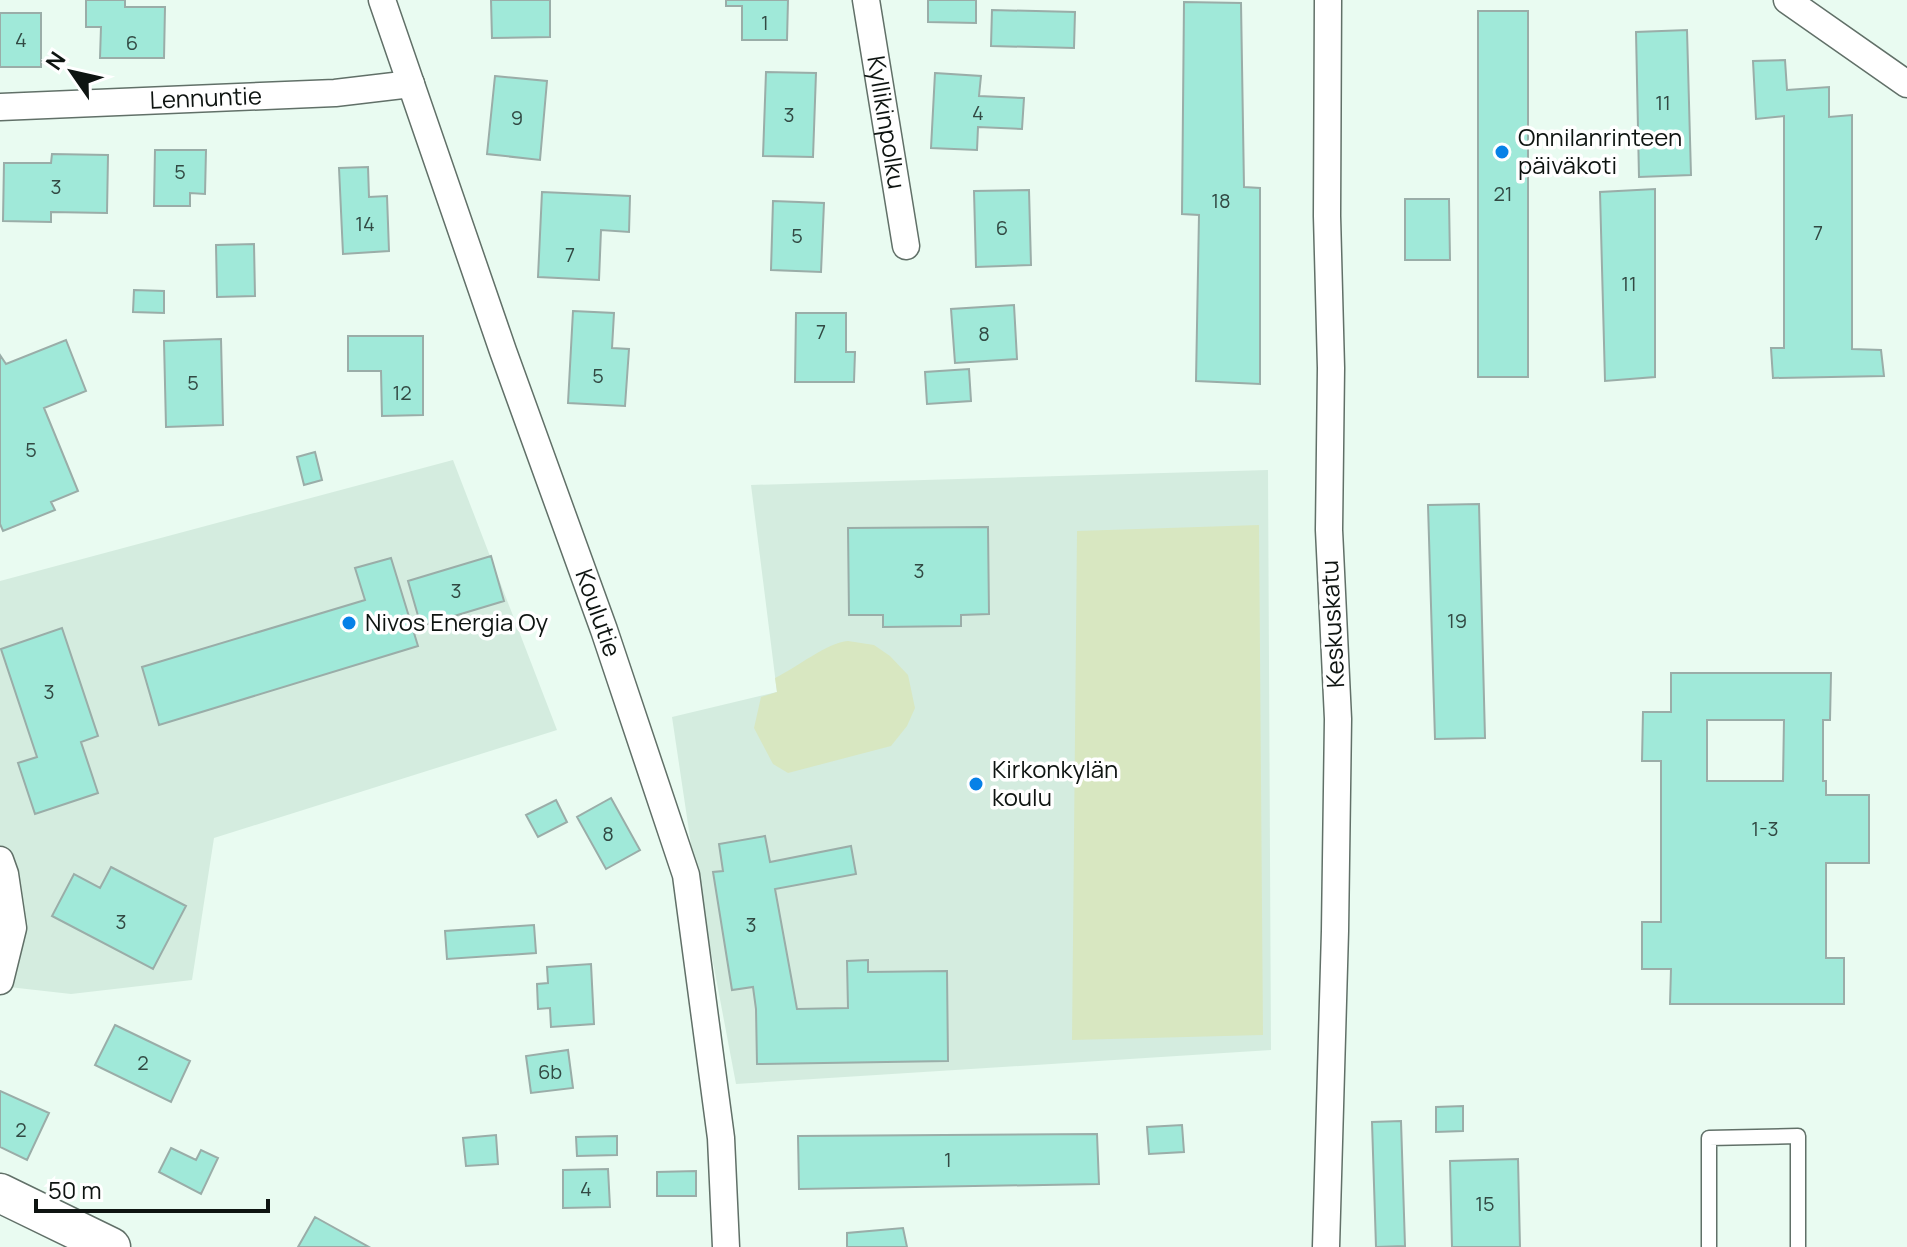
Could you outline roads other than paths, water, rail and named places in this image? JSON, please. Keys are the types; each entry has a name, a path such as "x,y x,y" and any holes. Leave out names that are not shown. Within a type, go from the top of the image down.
{"main road":[{"path":"0,1193 111,1247"}],"street":[{"name":"Koulutie","path":"382,0 508,366 604,630 686,875 721,1138 726,1247"},
{"name":"Kyllikinpolku","path":"866,0 906,246"},
{"name":"Keskuskatu","path":"1326,1247 1338,719 1329,530 1328,0"},
{"path":"1787,0 1907,84"},
{"name":"Lennuntie","path":"0,107 335,93 411,84"},
{"path":"0,860 13,928 0,981"}],"lane":[{"path":"1709,1247 1709,1138 1798,1136 1798,1247"}],"place":[{"name":"Onnilanrinteen päiväkoti","path":"1502,152"},
{"name":"Nivos Energia Oy","path":"349,623"},
{"name":"Kirkonkylän koulu","path":"976,784"}]}
